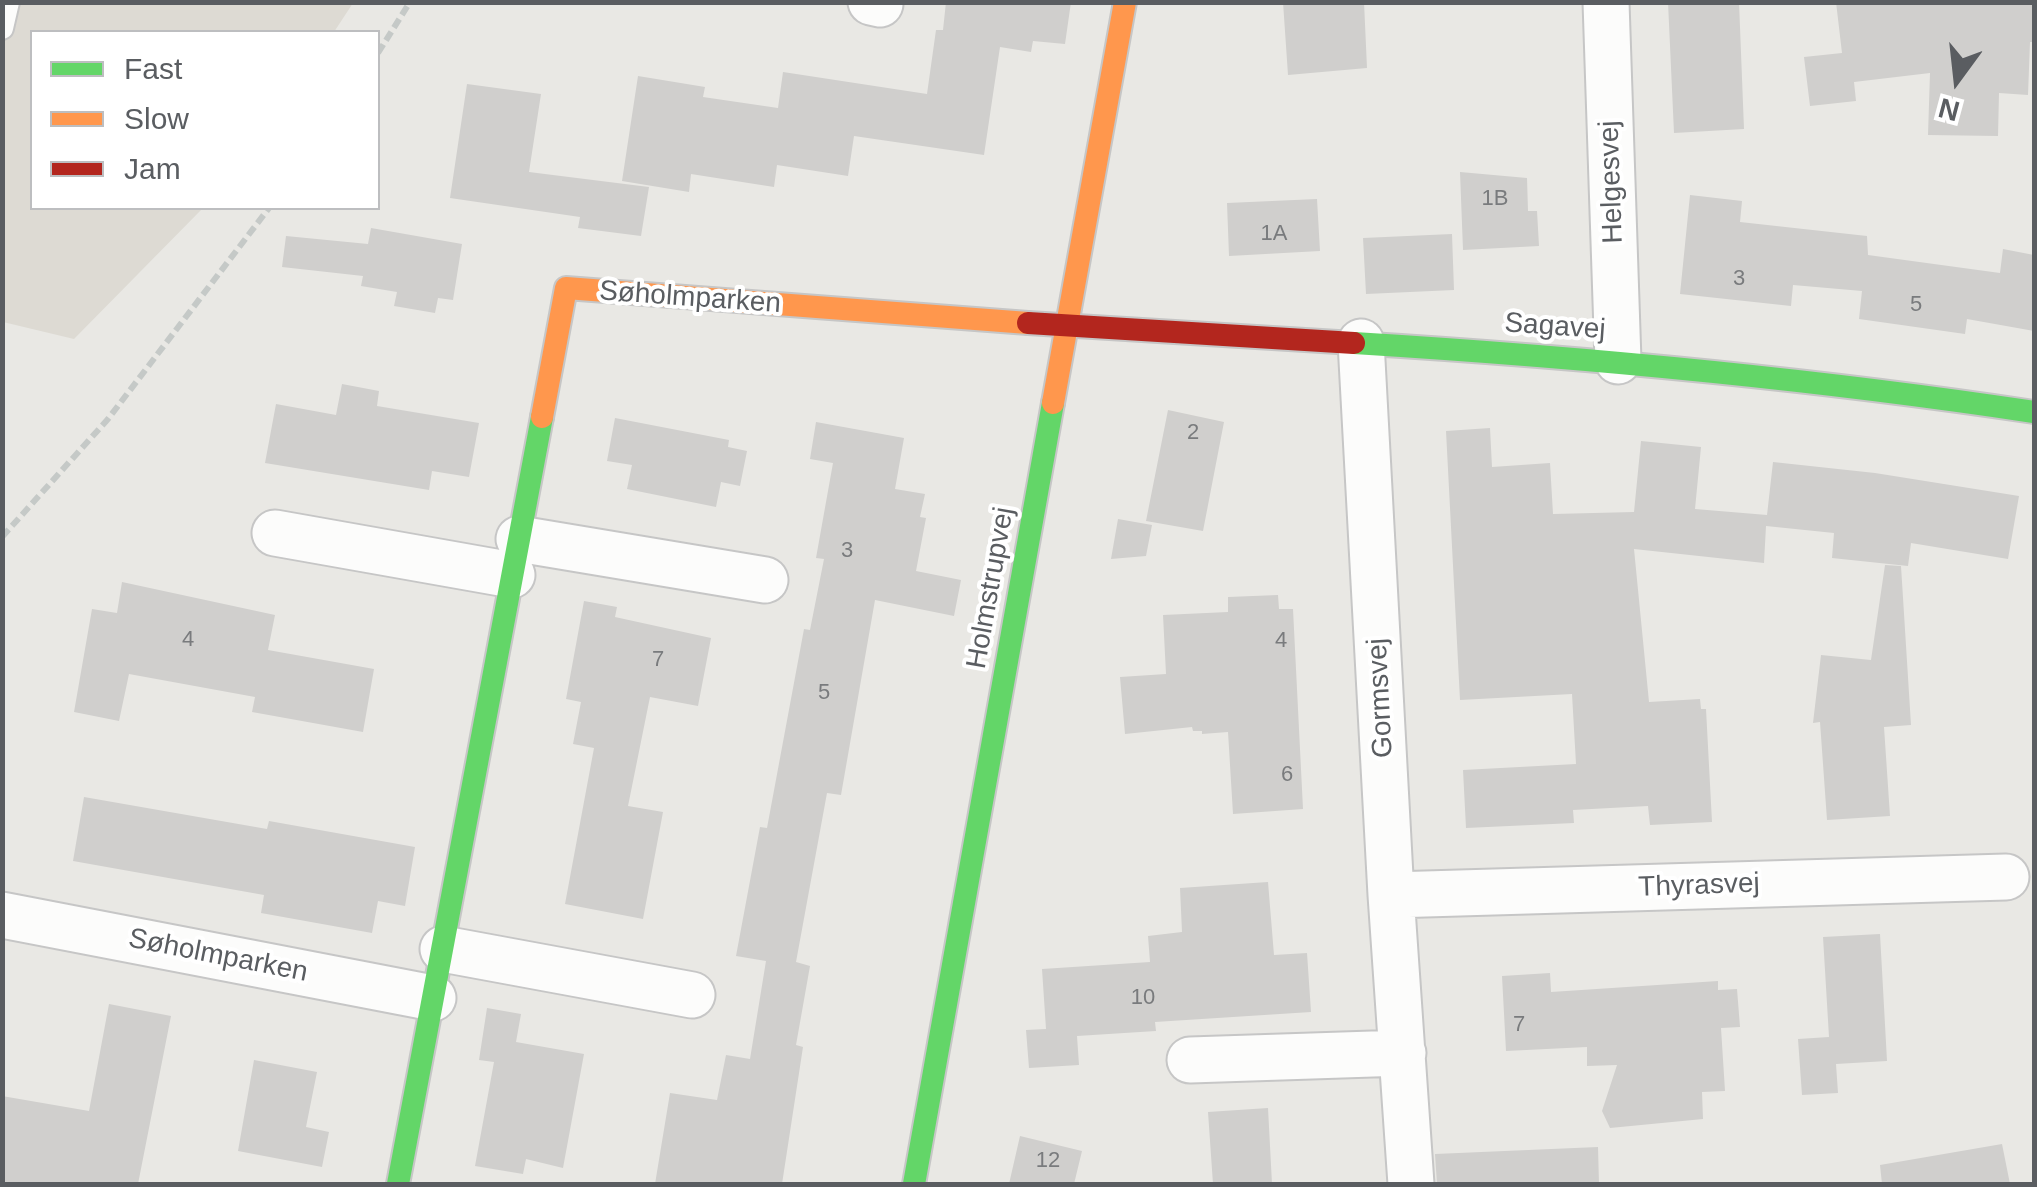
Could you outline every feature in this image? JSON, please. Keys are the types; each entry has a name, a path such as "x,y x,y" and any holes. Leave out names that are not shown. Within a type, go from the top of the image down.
{"street":[{"path":"872,2 880,4"},
{"name":"Holmstrupvej","path":"914,1184 1125,2"},
{"name":"Helgesvej","path":"1606,2 1618,361"},
{"name":"Søholmparken","path":"398,1184 566,288 1068,326"},
{"name":"Sagavej","path":"1068,326 1618,361 1897,389 2034,412"},
{"name":"Gormsvej","path":"1361,342 1411,1184"},
{"path":"275,533 765,580"},
{"name":"Thyrasvej","path":"1392,896 2006,876"},
{"name":"Søholmparken","path":"2,915 434,998"},
{"path":"443,948 692,995"},
{"path":"1190,1060 1403,1053"}],"lane":[{"path":"2,28 8,2"}],"path":[{"path":"380,50 410,2"},
{"path":"2,537 108,419 266,210"}],"shaded area":[{"path":"3,3 353,3 335,30 30,30 30,210 201,210 74,339 3,322"}],"building":[{"path":"946,2 1071,2 1065,44 1033,41 1031,52 1000,47 984,155 854,136 848,176 777,165 774,187 691,174 689,192 622,181 638,76 705,87 703,97 778,108 783,72 927,94 936,30 943,30"},
{"path":"1283,2 1364,2 1367,68 1288,75"},
{"path":"1668,2 1739,2 1744,129 1674,133"},
{"path":"1836,2 2034,2 2028,95 1999,93 1998,136 1928,135 1930,73 1854,82 1856,101 1810,106 1804,57 1842,53"},
{"path":"467,84 541,94 529,172 649,187 641,236 578,228 580,217 450,198"},
{"path":"1460,172 1527,178 1528,211 1537,211 1539,246 1463,250"},
{"path":"1690,195 1742,201 1740,222 1867,236 1868,255 2000,273 2003,249 2034,255 2034,331 1967,319 1965,334 1859,319 1862,291 1793,285 1791,306 1680,294"},
{"path":"1317,199 1320,251 1229,256 1227,203"},
{"path":"371,228 462,244 453,300 438,298 435,313 394,306 397,292 361,286 363,276 282,267 286,236 368,244"},
{"path":"1452,234 1454,290 1366,294 1363,238"},
{"path":"342,384 379,391 377,406 479,423 469,477 432,471 429,490 265,463 276,404 336,415"},
{"path":"1168,410 1224,422 1203,531 1146,521"},
{"path":"615,418 729,440 728,447 747,451 740,486 721,482 716,507 627,489 632,465 607,461"},
{"path":"816,422 904,438 895,489 925,494 920,517 926,518 916,571 961,580 954,616 875,600 841,795 827,793 796,962 810,966 796,1045 803,1047 782,1184 655,1184 670,1093 717,1100 726,1055 750,1059 766,961 736,956 760,827 767,828 804,629 810,630 824,559 816,558 833,463 810,459"},
{"path":"1490,428 1492,467 1550,463 1553,514 1634,512 1641,441 1701,447 1695,509 1767,515 1766,524 1773,462 1875,473 2019,496 2008,559 1911,543 1908,566 1832,558 1834,533 1766,526 1764,563 1634,549 1649,702 1700,699 1701,709 1706,709 1712,822 1650,825 1648,806 1573,810 1574,823 1466,828 1463,770 1576,764 1572,694 1460,700 1446,431"},
{"path":"1118,519 1152,525 1146,556 1111,559"},
{"path":"1885,565 1901,566 1911,725 1884,727 1890,816 1827,820 1820,722 1813,723 1821,655 1871,660"},
{"path":"122,582 275,615 268,650 374,669 363,732 252,712 255,697 129,674 119,721 74,712 92,609 117,613"},
{"path":"1278,595 1279,609 1293,609 1303,809 1233,814 1228,732 1202,734 1192,727 1125,734 1120,677 1166,674 1163,615 1228,612 1228,597"},
{"path":"584,601 617,607 615,617 711,638 698,706 650,697 628,806 663,812 643,919 565,904 594,748 573,744 581,702 566,699"},
{"path":"84,797 267,829 269,821 415,847 405,906 378,901 372,933 261,913 264,895 73,861"},
{"path":"1268,882 1274,955 1307,953 1311,1012 1155,1022 1156,1031 1077,1036 1079,1065 1029,1068 1026,1030 1046,1029 1042,969 1150,962 1148,936 1182,932 1180,888"},
{"path":"1880,934 1887,1061 1836,1064 1838,1093 1802,1095 1798,1039 1829,1037 1823,937"},
{"path":"1550,973 1551,992 1718,981 1718,990 1737,989 1740,1027 1721,1028 1725,1091 1702,1092 1703,1119 1610,1128 1602,1111 1617,1065 1587,1066 1587,1047 1506,1051 1502,976"},
{"path":"109,1004 171,1016 138,1184 2,1184 2,1096 89,1111"},
{"path":"487,1008 521,1014 516,1042 584,1054 563,1168 526,1159 523,1174 475,1166 494,1062 479,1060"},
{"path":"254,1060 317,1072 306,1127 329,1132 322,1167 238,1151"},
{"path":"1268,1108 1272,1184 1213,1184 1208,1112"},
{"path":"1020,1136 1082,1151 1074,1184 1009,1184"},
{"path":"2002,1144 2010,1184 1882,1184 1880,1165"},
{"path":"1598,1147 1599,1184 1437,1184 1435,1154"}],"traffic: fast":[{"path":"1354,343 1695,370 2034,412"},
{"path":"914,1184 1053,403"},
{"path":"398,1184 542,417"}],"traffic: slow":[{"path":"1053,403 1125,2"},
{"path":"542,417 566,288 1028,323"}],"traffic: jam":[{"path":"1028,323 1354,343"}]}
